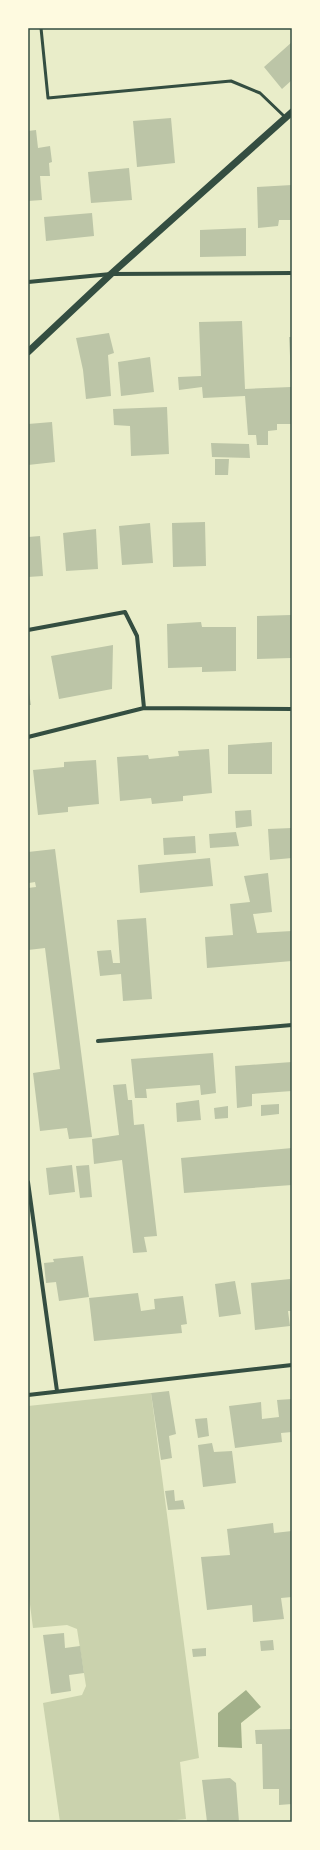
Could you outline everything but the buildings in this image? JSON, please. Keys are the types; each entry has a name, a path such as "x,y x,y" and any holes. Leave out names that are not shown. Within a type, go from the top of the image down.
{"street":[{"path":"28,352 111,274 292,112"},
{"path":"28,282 111,274 292,273"},
{"path":"28,630 125,612 137,636 144,708"},
{"path":"28,737 144,708 292,709"},
{"path":"98,1041 292,1025"},
{"path":"28,1182 56,1391"},
{"path":"28,1395 292,1365"}],"lane":[{"path":"41,28 48,98 231,81 260,93 285,117"}],"shaded area":[{"path":"151,1393 199,1758 180,1762 186,1819 158,1822 60,1822 43,1703 82,1695 86,1686 77,1629 67,1625 33,1628 28,1589 28,1406"},
{"path":"246,1690 261,1707 241,1723 242,1748 218,1747 218,1713"}]}
